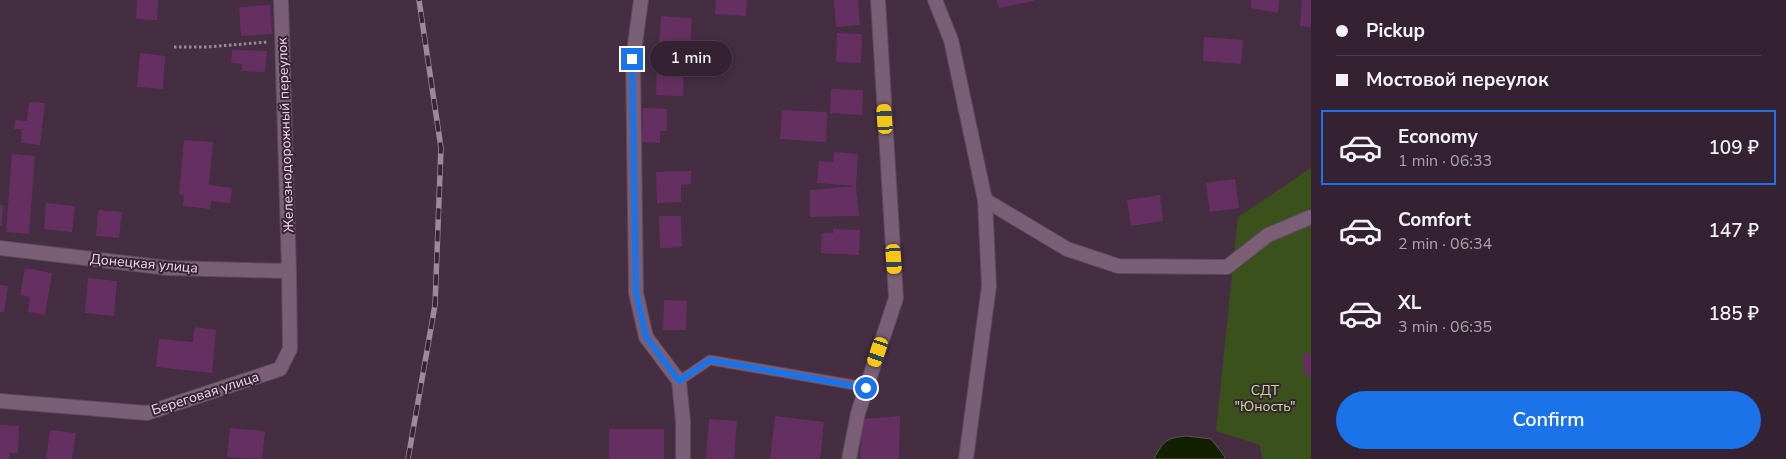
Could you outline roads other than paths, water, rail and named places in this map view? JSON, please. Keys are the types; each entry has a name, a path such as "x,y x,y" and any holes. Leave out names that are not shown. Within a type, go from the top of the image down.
{"street":[{"name":"Железнодорожный переулок","path":"281,0 289,270"},
{"path":"641,0 632,59 636,293 646,337 679,381 684,421 683,459"},
{"path":"849,459 858,413 896,298 878,0"},
{"path":"936,0 951,40 985,200 989,286 966,459"},
{"path":"985,200 1067,249 1118,266 1227,267 1268,235 1311,217"},
{"name":"Донецкая улица","path":"0,248 168,268 289,270"},
{"name":"Береговая улица","path":"0,401 147,413 280,369 290,349 289,270"}],"lane":[{"path":"679,381 710,360 866,388"}],"railway":[{"path":"408,459 435,305 441,148 419,0"}],"park label":[{"name":"СДТ \"Юность\"","path":"1265,398"}]}
